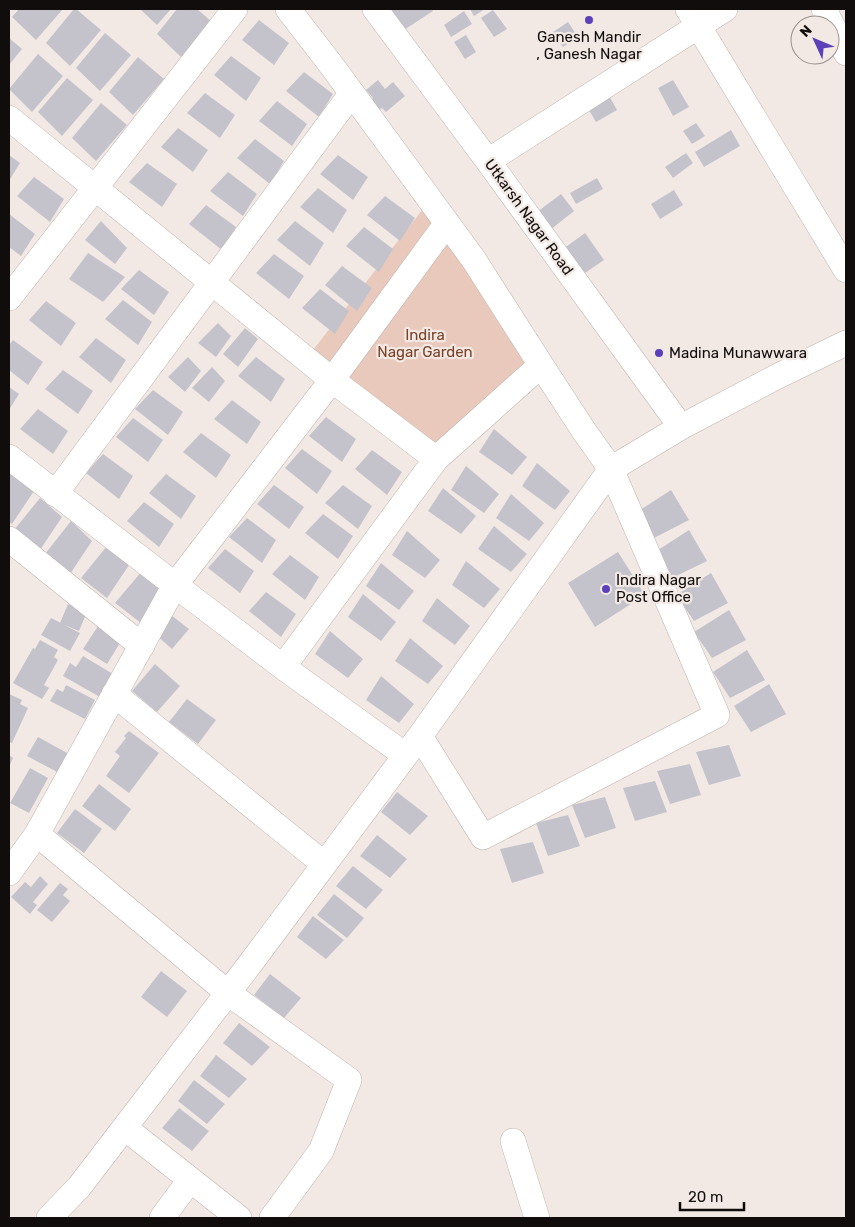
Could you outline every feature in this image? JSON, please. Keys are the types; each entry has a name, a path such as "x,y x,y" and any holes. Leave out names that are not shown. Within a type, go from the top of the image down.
{"street":[{"path":"9,298 235,9"},
{"path":"288,9 474,260 584,431 611,468 717,716 483,837 420,736"},
{"name":"Utkarsh Nagar Road","path":"376,9 680,427"},
{"path":"488,161 693,17 725,9"},
{"path":"824,9 846,53"},
{"path":"693,17 846,270"},
{"path":"55,494 352,94"},
{"path":"9,118 332,380 436,459"},
{"path":"9,873 37,834 175,585 332,380 447,222"},
{"path":"49,1218 80,1187 228,994 420,736 611,468 680,427 846,343"},
{"path":"283,667 436,459 541,365"},
{"path":"9,457 283,667 405,755"},
{"path":"9,539 142,646"},
{"path":"114,694 324,864"},
{"path":"37,834 228,994 349,1080 321,1151 272,1218"},
{"path":"125,1128 239,1218"},
{"path":"512,1142 536,1218"},
{"path":"162,1218 190,1180"}],"green space":[{"name":"Indira Nagar Garden","path":"430,200 541,365 436,459 306,359"}],"building":[{"path":"19,9 63,9 36,40 12,17"},
{"path":"74,9 101,30 70,66 46,43"},
{"path":"140,9 171,9 157,25"},
{"path":"177,9 197,9 211,21 181,57 157,34"},
{"path":"389,9 432,9 433,11 404,30"},
{"path":"470,9 485,9 474,16"},
{"path":"493,10 507,29 494,37 481,18"},
{"path":"464,11 472,24 451,37 444,25"},
{"path":"259,20 289,43 274,65 242,40"},
{"path":"568,22 578,37 563,47 553,32"},
{"path":"105,33 131,55 100,91 76,68"},
{"path":"466,35 476,52 465,59 454,42"},
{"path":"9,38 22,49 9,65"},
{"path":"38,54 63,76 32,112 9,89"},
{"path":"231,56 261,78 246,101 214,75"},
{"path":"138,57 164,79 133,115 109,92"},
{"path":"304,72 333,94 319,117 286,91"},
{"path":"67,78 93,100 62,136 38,112"},
{"path":"378,80 385,89 393,82 405,96 386,112 382,108 376,112 367,102 373,98 366,90"},
{"path":"673,80 689,107 673,116 658,88"},
{"path":"205,93 235,115 220,138 187,113"},
{"path":"608,94 617,110 596,122 586,105"},
{"path":"277,101 307,124 292,146 259,121"},
{"path":"101,103 127,125 96,161 72,138"},
{"path":"696,123 705,136 692,144 683,131"},
{"path":"178,128 208,150 193,172 161,147"},
{"path":"731,130 740,146 704,167 695,152"},
{"path":"255,139 284,161 270,184 237,158"},
{"path":"686,153 693,163 673,178 665,167"},
{"path":"9,155 20,163 9,181"},
{"path":"338,155 368,177 353,200 320,174"},
{"path":"147,163 177,184 162,207 129,182"},
{"path":"228,172 257,194 243,216 210,191"},
{"path":"34,177 64,199 50,222 17,196"},
{"path":"597,178 603,189 576,204 570,193"},
{"path":"318,188 347,210 333,233 300,207"},
{"path":"674,190 683,205 660,219 651,204"},
{"path":"561,194 574,211 550,230 537,212"},
{"path":"385,196 415,218 400,241 367,215"},
{"path":"206,205 236,227 222,250 189,224"},
{"path":"9,214 35,234 21,256 9,247"},
{"path":"101,221 127,248 115,264 85,240"},
{"path":"295,221 324,243 310,266 277,240"},
{"path":"364,227 393,249 379,272 346,246"},
{"path":"585,233 604,260 582,275 563,249"},
{"path":"88,253 125,277 103,302 69,279"},
{"path":"274,254 304,276 289,299 256,273"},
{"path":"342,266 372,288 357,311 325,285"},
{"path":"139,270 169,292 154,315 121,289"},
{"path":"320,289 349,311 335,334 302,308"},
{"path":"123,300 152,322 138,345 105,319"},
{"path":"46,301 76,323 61,346 29,320"},
{"path":"218,323 231,336 216,357 198,343"},
{"path":"245,328 258,339 238,367 223,354"},
{"path":"96,338 126,360 111,383 79,357"},
{"path":"13,340 43,362 28,385 9,370 9,345"},
{"path":"188,357 201,371 185,392 168,377"},
{"path":"256,357 285,379 271,402 238,376"},
{"path":"212,367 225,381 209,402 192,388"},
{"path":"63,370 93,391 78,414 45,389"},
{"path":"9,387 19,394 9,410"},
{"path":"153,390 183,412 168,435 135,409"},
{"path":"232,400 261,422 247,444 214,419"},
{"path":"38,409 68,431 53,454 20,429"},
{"path":"326,417 356,439 342,462 309,436"},
{"path":"133,418 163,440 148,462 116,437"},
{"path":"494,429 527,457 512,475 479,452"},
{"path":"201,433 231,455 216,478 183,452"},
{"path":"302,449 332,471 317,494 285,468"},
{"path":"372,450 402,472 387,495 355,469"},
{"path":"103,454 133,476 119,499 86,473"},
{"path":"537,463 570,491 555,510 522,486"},
{"path":"466,466 499,494 484,513 451,490"},
{"path":"13,471 34,491 12,524 9,522 9,476"},
{"path":"166,474 196,496 181,519 149,493"},
{"path":"274,485 304,507 289,529 257,504"},
{"path":"343,485 372,506 358,529 325,503"},
{"path":"443,488 476,516 461,534 428,511"},
{"path":"671,490 689,520 654,538 637,512"},
{"path":"511,494 544,523 529,541 496,518"},
{"path":"40,498 62,517 40,550 14,530"},
{"path":"144,502 174,524 159,547 127,521"},
{"path":"323,514 353,536 338,559 305,533"},
{"path":"247,518 276,540 262,563 229,537"},
{"path":"71,521 92,541 70,574 45,554"},
{"path":"494,526 527,554 511,572 478,549"},
{"path":"689,530 707,561 672,578 655,552"},
{"path":"407,531 440,560 425,578 392,555"},
{"path":"107,546 129,565 107,598 81,578"},
{"path":"225,549 254,571 240,593 208,568"},
{"name":"Indira Nagar Post Office","path":"618,552 645,595 595,627 568,583"},
{"path":"290,555 319,577 305,600 272,574"},
{"path":"466,561 500,589 484,608 452,585"},
{"path":"381,563 414,591 399,610 366,586"},
{"path":"142,571 163,591 141,623 115,603"},
{"path":"711,573 728,603 694,621 676,595"},
{"path":"266,592 296,614 281,637 249,611"},
{"path":"363,594 396,622 381,641 348,617"},
{"path":"437,598 470,626 455,645 422,621"},
{"path":"68,604 87,612 79,631 60,623"},
{"path":"729,610 746,640 712,658 694,632"},
{"path":"171,615 189,629 172,649 155,634"},
{"path":"51,618 80,633 70,651 41,635"},
{"path":"100,623 123,638 107,664 83,649"},
{"path":"330,631 363,659 348,678 315,654"},
{"path":"410,638 443,666 428,684 395,661"},
{"path":"40,640 58,650 54,657 58,660 44,685 49,688 42,699 13,683 33,648 35,649"},
{"path":"747,650 765,680 730,698 713,672"},
{"path":"83,656 113,674 100,697 63,676 70,663 76,667"},
{"path":"155,664 180,686 157,712 132,691"},
{"path":"381,676 414,704 399,723 366,700"},
{"path":"769,684 786,714 751,732 734,706"},
{"path":"66,685 95,700 85,719 50,701 57,689 63,692"},
{"path":"9,694 22,700 20,704 28,708 12,743 9,742"},
{"path":"187,699 216,720 198,744 169,722"},
{"path":"129,731 159,753 129,793 106,776 120,756 115,752"},
{"path":"38,737 69,754 59,773 27,756"},
{"path":"729,745 741,776 709,785 696,752"},
{"path":"9,755 13,758 9,767"},
{"path":"690,764 701,795 670,804 657,771"},
{"path":"30,768 48,778 29,813 10,803"},
{"path":"655,781 667,812 635,821 623,788"},
{"path":"99,784 131,809 115,831 82,806"},
{"path":"397,792 428,816 410,835 381,812"},
{"path":"605,797 616,828 585,838 572,805"},
{"path":"75,809 102,829 84,853 57,833"},
{"path":"568,815 580,846 548,856 536,823"},
{"path":"377,835 407,859 390,878 360,856"},
{"path":"533,842 544,873 512,883 500,849"},
{"path":"353,866 383,890 366,909 336,886"},
{"path":"40,876 48,884 33,902 37,905 30,914 11,897 25,882 31,887"},
{"path":"60,883 68,889 63,895 70,901 52,922 37,910"},
{"path":"334,894 364,918 347,938 317,915"},
{"path":"313,916 344,940 326,959 297,937"},
{"path":"161,971 187,991 167,1017 141,997"},
{"path":"270,974 301,998 284,1018 254,995"},
{"path":"239,1023 270,1047 252,1066 223,1043"},
{"path":"216,1055 247,1079 229,1098 200,1076"},
{"path":"194,1080 225,1104 207,1124 178,1101"},
{"path":"179,1108 209,1131 192,1151 162,1128"}],"place":[{"name":"Ganesh Mandir , Ganesh Nagar","path":"589,20"},
{"name":"Madina Munawwara","path":"659,353"},
{"name":"Indira Nagar Post Office","path":"606,589"}]}
